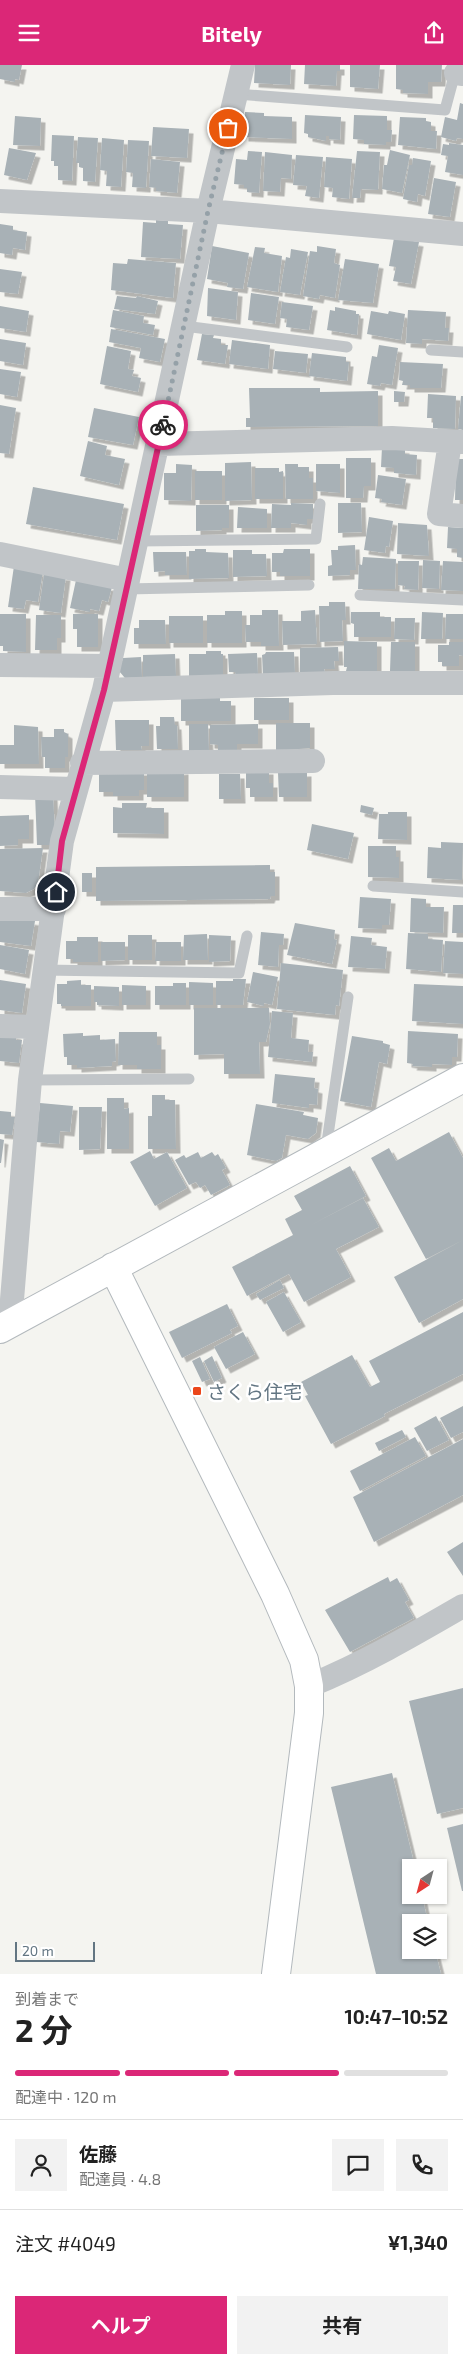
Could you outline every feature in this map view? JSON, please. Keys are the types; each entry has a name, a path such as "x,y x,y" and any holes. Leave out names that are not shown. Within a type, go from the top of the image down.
{"street":[{"path":"5,1327 30,1080 43,970 54,909 62,841 82,763 104,690 208,211 243,65"},
{"path":"0,201 208,211 463,234"},
{"path":"158,444 392,438 457,442 439,514 463,516"},
{"path":"0,554 127,584"},
{"path":"0,665 109,666"},
{"path":"104,690 332,683 463,683"},
{"path":"82,763 313,761"},
{"path":"0,787 75,789"},
{"path":"0,909 54,909"},
{"path":"0,1026 37,1027"},
{"path":"5,1327 463,1078"},
{"path":"113,1267 275,1594 304,1660 309,1686 309,1713 276,1974"},
{"path":"309,1686 336,1675 400,1642 463,1606"}],"lane":[{"path":"236,95 445,110 459,71"},
{"path":"184,326 348,347"},
{"path":"431,350 463,352"},
{"path":"137,541 316,539 320,504"},
{"path":"127,584 309,585"},
{"path":"360,595 463,601"},
{"path":"373,886 463,892"},
{"path":"43,970 239,973 247,935"},
{"path":"326,1151 348,997"},
{"path":"30,1080 189,1079"}],"building":[{"path":"0,65 22,65 19,80 15,79 15,82 0,79"},
{"path":"255,65 291,65 290,85 254,83"},
{"path":"305,65 340,65 340,71 337,71 336,86 304,84"},
{"path":"350,65 380,65 378,89 350,87"},
{"path":"396,65 442,65 441,82 428,82 428,94 403,93 403,90 396,89"},
{"path":"460,103 463,104 463,139 457,138 456,141 441,137 445,117 457,120"},
{"path":"245,112 264,113 264,116 292,117 292,139 244,137"},
{"path":"305,115 341,117 340,140 329,139 329,136 326,136 326,141 308,137 308,134 304,133"},
{"path":"354,115 387,116 387,130 392,130 391,142 386,142 386,145 364,144 364,140 353,139"},
{"path":"15,116 41,118 40,146 13,145"},
{"path":"400,117 426,118 426,121 431,122 431,131 437,131 436,149 398,145"},
{"path":"153,127 189,129 187,158 151,156"},
{"path":"52,135 74,136 72,181 58,180 58,166 54,166 54,161 51,161"},
{"path":"78,137 98,138 95,182 83,181 83,168 79,167 79,163 76,163"},
{"path":"102,138 124,140 121,187 106,186 107,171 100,170"},
{"path":"128,140 149,141 146,188 132,187 133,173 126,172"},
{"path":"449,143 463,145 463,175 445,172 448,156 441,155 443,144 449,145"},
{"path":"9,148 36,153 27,180 4,175"},
{"path":"390,150 410,155 402,193 382,189 384,165 387,165"},
{"path":"248,151 262,152 259,193 247,192 247,188 244,188 244,185 234,184 236,159 247,160"},
{"path":"357,151 380,152 378,190 361,189 360,198 352,198"},
{"path":"265,152 292,155 291,179 281,178 280,192 263,191"},
{"path":"296,155 323,157 319,198 305,196 307,186 293,185"},
{"path":"326,157 352,159 349,199 332,197 333,188 324,187"},
{"path":"413,158 431,161 425,196 418,194 417,202 403,199 409,165 412,165"},
{"path":"151,159 180,162 177,193 156,191 156,188 149,187"},
{"path":"434,178 456,182 450,217 428,214"},
{"path":"156,220 168,221 168,224 183,225 180,259 141,257 143,222 156,223"},
{"path":"0,224 13,226 13,230 27,232 25,250 13,248 12,255 0,253"},
{"path":"394,238 419,242 411,284 393,281 396,267 389,266"},
{"path":"212,246 249,253 243,289 227,287 228,283 207,279"},
{"path":"317,246 336,249 334,263 340,265 335,298 320,295 319,299 303,296 310,251 317,252"},
{"path":"255,247 265,248 264,253 282,256 278,292 247,287"},
{"path":"291,249 308,252 300,295 280,292 286,257 290,258"},
{"path":"128,259 176,263 173,298 111,290 113,263 127,264"},
{"path":"345,259 379,264 373,303 338,300"},
{"path":"0,269 22,272 18,294 0,292"},
{"path":"208,288 238,292 236,320 207,316"},
{"path":"251,293 279,297 275,324 248,320"},
{"path":"117,296 136,298 137,296 158,301 155,314 114,309"},
{"path":"282,302 313,306 309,330 286,327 287,319 280,318"},
{"path":"0,306 29,311 26,332 0,328"},
{"path":"335,307 356,311 356,314 359,314 357,335 327,330 330,310 335,311"},
{"path":"113,310 144,316 143,323 155,325 153,335 110,327"},
{"path":"408,310 446,312 445,328 449,328 448,341 422,339 422,344 406,343"},
{"path":"371,311 388,314 389,311 405,314 401,340 367,334"},
{"path":"111,329 165,339 160,362 139,358 141,348 109,342"},
{"path":"202,334 214,335 213,338 221,339 221,345 228,345 225,364 197,360"},
{"path":"0,339 26,343 23,365 0,361"},
{"path":"232,340 270,345 268,369 229,364"},
{"path":"379,345 398,348 392,385 381,383 380,386 367,384 372,356 377,357"},
{"path":"107,346 131,351 128,369 134,370 132,376 141,378 138,392 100,384"},
{"path":"275,351 308,354 306,373 273,369"},
{"path":"312,353 346,357 346,362 349,362 347,381 309,376"},
{"path":"400,362 443,364 441,388 410,388 410,385 402,385 403,381 399,380"},
{"path":"0,369 21,372 17,397 0,394"},
{"path":"249,388 320,388 320,392 378,391 378,426 246,427 246,418 250,418"},
{"path":"394,391 405,392 404,402 394,402"},
{"path":"428,394 456,396 455,429 433,428 433,418 427,418"},
{"path":"461,396 463,396 463,430 458,429"},
{"path":"0,405 16,408 9,454 0,453"},
{"path":"94,408 139,417 133,445 88,437"},
{"path":"88,441 107,446 105,455 125,459 119,485 80,476"},
{"path":"382,447 405,449 405,454 417,455 416,475 394,473 394,468 381,467"},
{"path":"346,458 371,458 371,486 364,486 363,498 346,498"},
{"path":"456,459 463,459 463,500 455,500"},
{"path":"251,462 252,500 225,501 225,463"},
{"path":"176,464 192,465 191,501 164,500 164,473 176,473"},
{"path":"285,464 298,464 298,467 309,467 309,478 313,478 313,499 286,499"},
{"path":"316,464 340,464 340,493 316,491"},
{"path":"255,468 279,468 279,472 283,471 283,499 255,499"},
{"path":"195,471 222,471 222,500 195,500"},
{"path":"378,475 406,479 402,505 381,502 382,499 375,498"},
{"path":"33,487 124,504 117,540 26,524"},
{"path":"291,503 313,504 313,519 307,519 307,525 291,523 291,528 271,528 272,504 291,505"},
{"path":"338,503 361,503 362,532 338,533"},
{"path":"196,505 229,505 229,528 196,531"},
{"path":"238,507 267,509 267,528 237,528"},
{"path":"369,517 393,521 389,547 386,546 385,553 364,550"},
{"path":"398,523 427,525 429,556 397,554"},
{"path":"448,527 463,528 463,558 457,557 457,549 447,548"},
{"path":"355,545 356,570 350,570 350,575 328,576 328,566 332,565 331,550 338,550 338,546"},
{"path":"195,549 206,549 206,552 228,553 229,578 189,579 189,551 195,551"},
{"path":"284,549 310,549 310,576 280,576 280,572 272,572 272,553 283,553"},
{"path":"233,550 252,550 252,554 266,554 267,576 233,577"},
{"path":"153,552 186,552 187,575 165,575 165,571 154,572"},
{"path":"363,557 396,559 395,589 358,589 359,564 362,565"},
{"path":"423,560 440,561 439,589 422,588"},
{"path":"398,561 419,561 418,590 404,589 405,586 398,585"},
{"path":"443,561 463,562 463,591 441,590"},
{"path":"14,566 43,571 38,602 26,600 24,609 8,607"},
{"path":"44,574 66,576 61,613 39,610"},
{"path":"76,580 112,587 108,602 102,600 99,611 90,609 90,612 70,608"},
{"path":"329,602 345,602 346,620 342,620 343,641 320,642 319,606 329,606"},
{"path":"262,610 278,610 279,646 261,646 261,642 246,642 245,625 250,625 250,615 262,615"},
{"path":"315,610 317,644 283,645 282,621 301,621 301,611"},
{"path":"225,611 242,611 242,643 207,643 207,615 225,615"},
{"path":"351,612 380,612 380,617 391,617 391,637 354,637 354,624 351,623"},
{"path":"422,612 443,613 442,639 421,639"},
{"path":"0,614 26,614 26,652 3,651 3,646 0,646"},
{"path":"73,614 98,614 98,647 77,647 77,629 73,629"},
{"path":"446,614 463,614 463,639 445,639"},
{"path":"36,615 61,615 61,638 57,638 57,650 35,650"},
{"path":"169,616 203,616 203,643 169,643"},
{"path":"395,618 415,618 414,640 394,639"},
{"path":"139,620 165,620 166,644 134,644 134,628 139,628"},
{"path":"344,641 377,642 377,671 346,671 347,667 344,667"},
{"path":"391,642 415,642 415,672 390,671"},
{"path":"449,642 463,642 463,656 459,655 459,666 442,666 442,662 438,662 438,645 449,645"},
{"path":"338,647 339,661 334,661 335,669 324,669 325,672 300,673 300,648"},
{"path":"206,651 221,651 221,654 223,654 223,676 189,676 189,654 206,654"},
{"path":"266,652 294,652 295,674 263,674 262,655"},
{"path":"257,653 258,675 236,676 235,672 229,672 228,654"},
{"path":"175,654 176,676 143,677 143,655"},
{"path":"141,657 142,677 125,678 119,671 123,658"},
{"path":"181,698 220,698 220,701 231,701 231,721 181,721"},
{"path":"254,698 289,698 289,720 254,720"},
{"path":"160,717 174,717 175,725 177,725 178,749 157,749 156,726 160,726"},
{"path":"115,720 149,720 149,746 141,746 142,750 116,750"},
{"path":"276,723 310,723 310,748 276,751"},
{"path":"189,724 208,724 209,751 189,751"},
{"path":"258,724 258,744 237,744 237,750 218,751 218,745 210,744 210,725"},
{"path":"14,725 38,727 39,764 0,764 0,745 14,745"},
{"path":"54,729 64,729 64,732 68,734 68,757 65,757 65,768 45,768 45,757 42,757 41,737 54,737"},
{"path":"184,770 184,797 147,797 147,773"},
{"path":"246,770 269,770 269,783 273,783 273,797 250,797 250,788 246,788"},
{"path":"99,771 144,771 144,790 139,790 139,796 113,796 113,792 99,792"},
{"path":"307,772 307,797 279,797 278,773"},
{"path":"219,774 240,774 241,799 219,799"},
{"path":"35,794 53,794 55,833 53,845 37,845"},
{"path":"122,803 147,803 146,808 164,808 164,834 113,833 113,807 122,808"},
{"path":"361,805 374,808 372,815 360,812"},
{"path":"388,812 407,812 407,840 378,839 379,814 388,814"},
{"path":"29,815 29,839 18,839 18,845 0,846 0,816"},
{"path":"312,824 354,833 348,859 307,850"},
{"path":"441,842 463,843 462,880 427,878 428,847 441,848"},
{"path":"368,846 396,846 396,857 399,857 399,878 368,877"},
{"path":"43,848 38,883 34,889 26,893 0,891 0,849"},
{"path":"270,865 270,872 275,872 275,896 271,896 270,899 96,901 96,867"},
{"path":"82,873 92,873 92,892 82,892"},
{"path":"360,897 391,899 389,925 382,925 382,929 358,928"},
{"path":"411,898 426,899 426,907 444,907 443,933 410,932"},
{"path":"453,905 463,905 463,933 452,933"},
{"path":"0,916 35,921 31,946 0,942"},
{"path":"295,923 335,930 334,939 337,940 332,964 287,955"},
{"path":"261,932 284,934 283,945 279,945 278,967 258,965"},
{"path":"408,933 428,934 428,939 443,940 441,972 406,969"},
{"path":"207,934 208,960 183,960 184,935"},
{"path":"128,935 152,935 152,960 128,960"},
{"path":"209,935 231,936 230,961 209,962"},
{"path":"351,936 372,938 371,945 387,947 385,969 348,967"},
{"path":"77,937 98,937 98,962 73,962 73,959 66,959 66,941 77,941"},
{"path":"445,941 463,942 463,974 443,973"},
{"path":"101,942 125,942 125,960 101,961"},
{"path":"156,942 181,942 181,961 155,961"},
{"path":"0,945 29,950 25,974 0,969"},
{"path":"281,963 343,970 339,1006 336,1005 335,1015 277,1009"},
{"path":"253,972 278,977 272,1005 264,1003 264,1006 247,1002"},
{"path":"233,979 246,979 243,1005 216,1005 216,981 233,981"},
{"path":"0,980 26,984 22,1013 0,1010"},
{"path":"81,980 81,985 91,985 91,1006 61,1006 61,1004 57,1004 57,984 67,984 67,981"},
{"path":"189,982 213,983 213,1005 189,1005"},
{"path":"173,983 186,983 186,1005 155,1005 155,986 173,986"},
{"path":"414,984 463,986 463,1024 412,1021"},
{"path":"122,985 146,986 146,1005 122,1005"},
{"path":"94,986 119,987 119,1006 97,1005 97,1002 94,1002"},
{"path":"194,1008 269,1008 270,1024 266,1042 259,1042 260,1074 224,1074 224,1054 194,1055"},
{"path":"272,1011 293,1013 291,1038 309,1040 308,1052 313,1052 312,1062 268,1057"},
{"path":"408,1031 458,1034 457,1057 452,1057 452,1065 432,1064 432,1067 412,1066 413,1064 407,1063"},
{"path":"0,1032 17,1035 16,1040 22,1040 19,1063 0,1061"},
{"path":"119,1032 157,1032 157,1045 161,1045 161,1069 137,1069 137,1065 118,1065"},
{"path":"83,1033 83,1036 100,1035 100,1040 115,1039 116,1061 112,1062 112,1066 77,1068 77,1065 67,1065 67,1057 64,1057 63,1034"},
{"path":"352,1036 383,1041 383,1043 390,1045 387,1064 379,1062 371,1107 340,1101"},
{"path":"275,1074 315,1078 314,1088 318,1089 317,1105 309,1104 309,1108 272,1103"},
{"path":"152,1095 165,1095 165,1100 175,1100 176,1149 148,1149 148,1116 152,1116"},
{"path":"107,1098 124,1098 124,1109 129,1108 129,1149 107,1149"},
{"path":"40,1103 73,1106 70,1132 60,1131 59,1144 36,1142"},
{"path":"256,1104 304,1112 303,1115 318,1118 316,1133 308,1139 286,1135 282,1158 276,1161 247,1155"},
{"path":"79,1107 102,1107 100,1149 79,1150"},
{"path":"0,1111 11,1112 11,1117 15,1117 12,1135 0,1134"},
{"path":"449,1132 463,1158 463,1240 426,1259 371,1158 389,1148 396,1161"},
{"path":"0,1139 4,1140 1,1163 0,1163"},
{"path":"150,1151 154,1159 167,1152 187,1188 155,1206 130,1162"},
{"path":"198,1152 201,1158 212,1152 215,1156 218,1154 226,1168 222,1170 230,1185 211,1195 205,1185 200,1188 196,1182 189,1185 175,1160 184,1155 186,1158"},
{"path":"350,1166 366,1196 309,1226 363,1198 379,1227 336,1249 351,1277 304,1302 289,1274 247,1296 232,1267 293,1235 285,1219 302,1210 294,1196"},
{"path":"463,1240 463,1299 419,1323 394,1277"},
{"path":"280,1280 284,1288 260,1300 256,1294"},
{"path":"284,1292 301,1322 283,1332 266,1302"},
{"path":"227,1304 238,1326 230,1330 232,1333 182,1358 169,1332"},
{"path":"463,1312 463,1374 384,1414 385,1416 331,1444 305,1396 308,1395 301,1382 352,1355 370,1387 380,1382 369,1361"},
{"path":"243,1332 255,1354 226,1369 214,1347"},
{"path":"212,1356 222,1378 214,1382 204,1361"},
{"path":"200,1357 210,1379 202,1382 192,1361"},
{"path":"463,1406 463,1432 451,1438 440,1418"},
{"path":"436,1416 449,1440 427,1451 414,1428"},
{"path":"402,1430 406,1437 379,1451 375,1443"},
{"path":"415,1437 426,1456 360,1491 350,1471"},
{"path":"463,1439 463,1495 374,1542 353,1497"},
{"path":"463,1542 463,1576 447,1552"},
{"path":"388,1577 390,1582 397,1578 409,1600 405,1602 414,1618 350,1652 325,1610"},
{"path":"463,1688 463,1808 437,1814 409,1701"},
{"path":"392,1773 413,1859 402,1859 402,1904 424,1904 426,1914 402,1914 402,1959 437,1959 441,1974 376,1974 331,1787"},
{"path":"463,1824 463,1891 462,1891 447,1828"}],"way so far":[{"path":"163,425 208,211 228,128"}],"place":[{"name":"さくら住宅","path":"197,1391"}],"route":[{"path":"56,892 62,841 82,763 104,690 163,425"}]}
